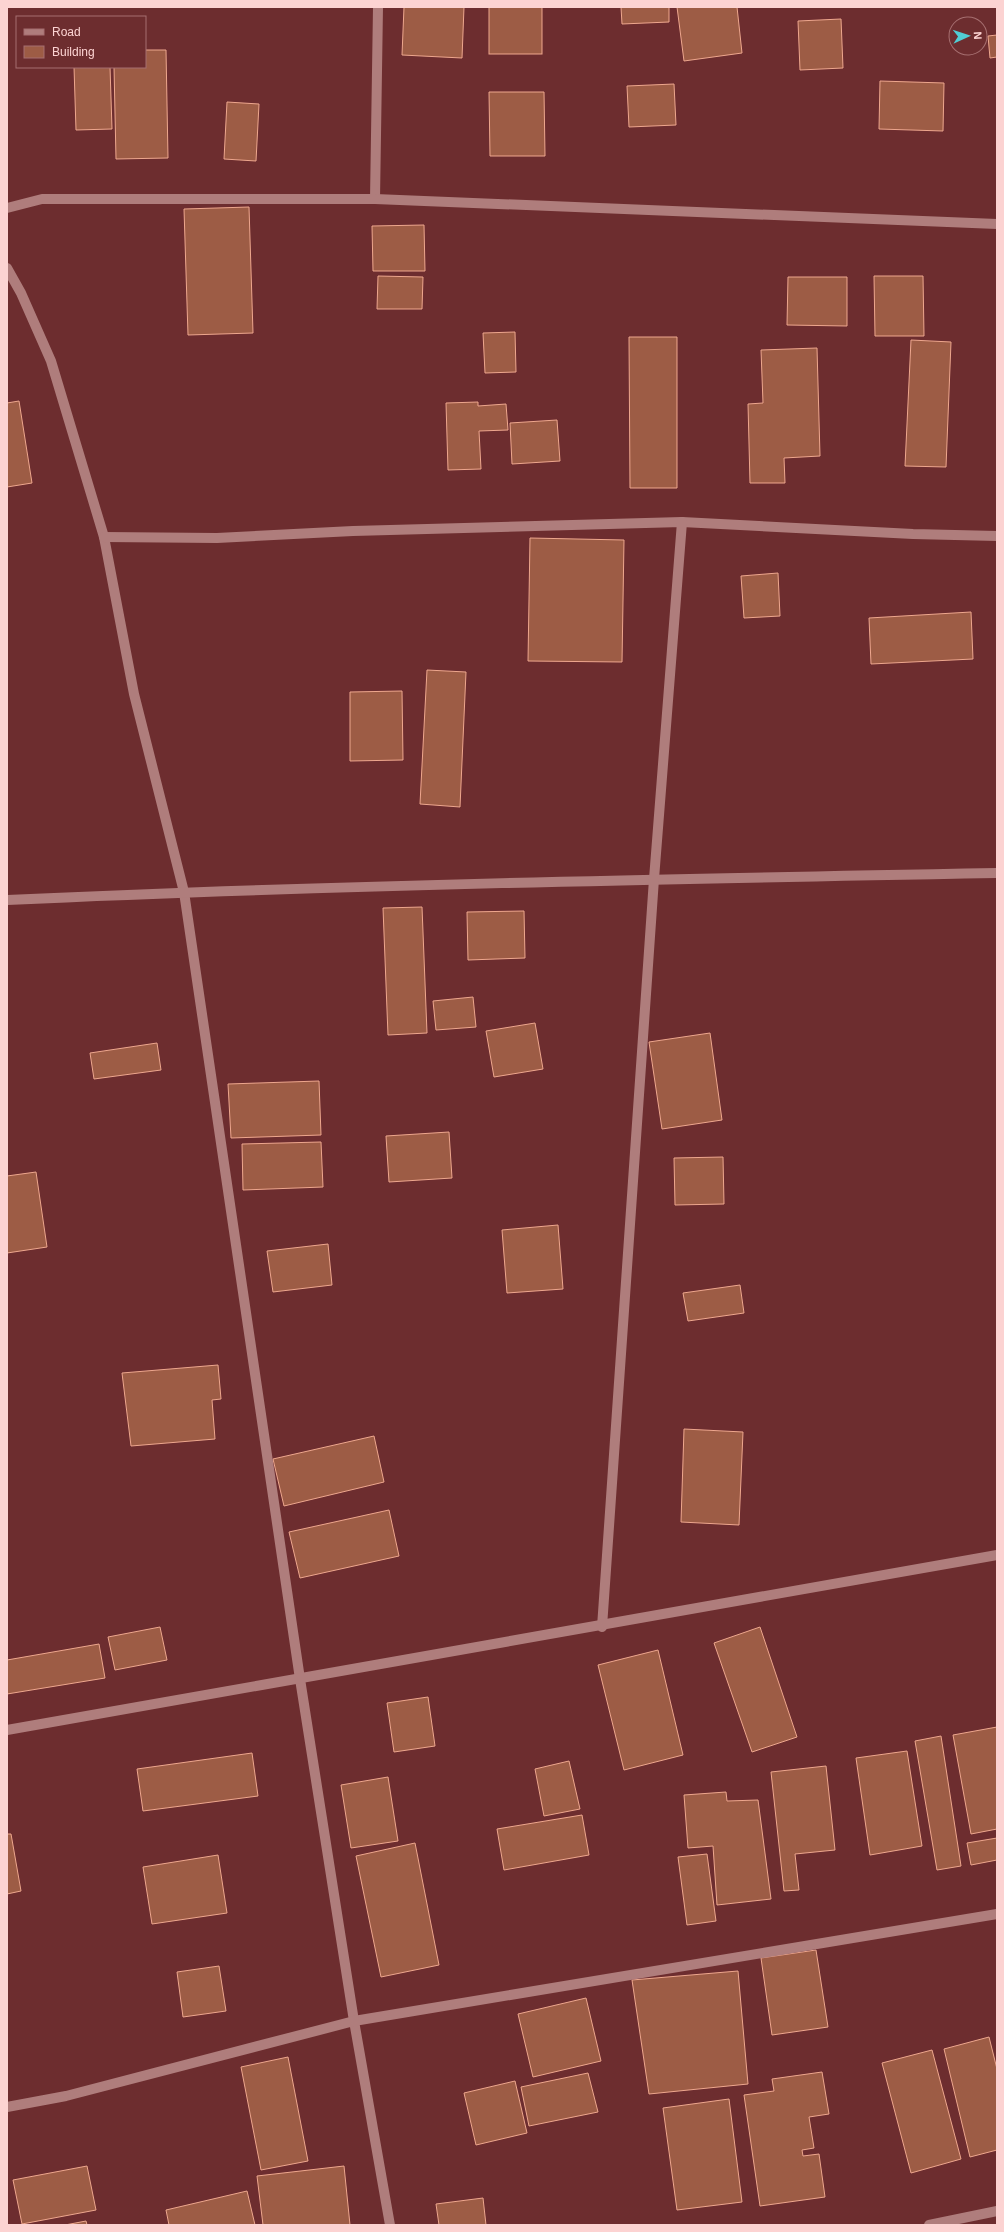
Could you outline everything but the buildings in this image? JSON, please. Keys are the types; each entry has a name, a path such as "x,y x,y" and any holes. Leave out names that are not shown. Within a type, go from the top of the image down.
{"street":[{"path":"375,200 378,7"},
{"path":"7,208 42,199 156,197 375,200 997,224"},
{"path":"7,268 21,293 51,361 104,537 134,694 184,892 300,1679 354,2021 390,2225"},
{"path":"104,537 217,538 353,531 682,522 913,534 997,536"},
{"path":"602,1627 654,879 682,522"},
{"path":"7,900 184,892 654,879 997,873"},
{"path":"7,1730 602,1627 997,1555"},
{"path":"7,2107 66,2096 354,2021 997,1914"},
{"path":"928,2225 997,2211"}]}
